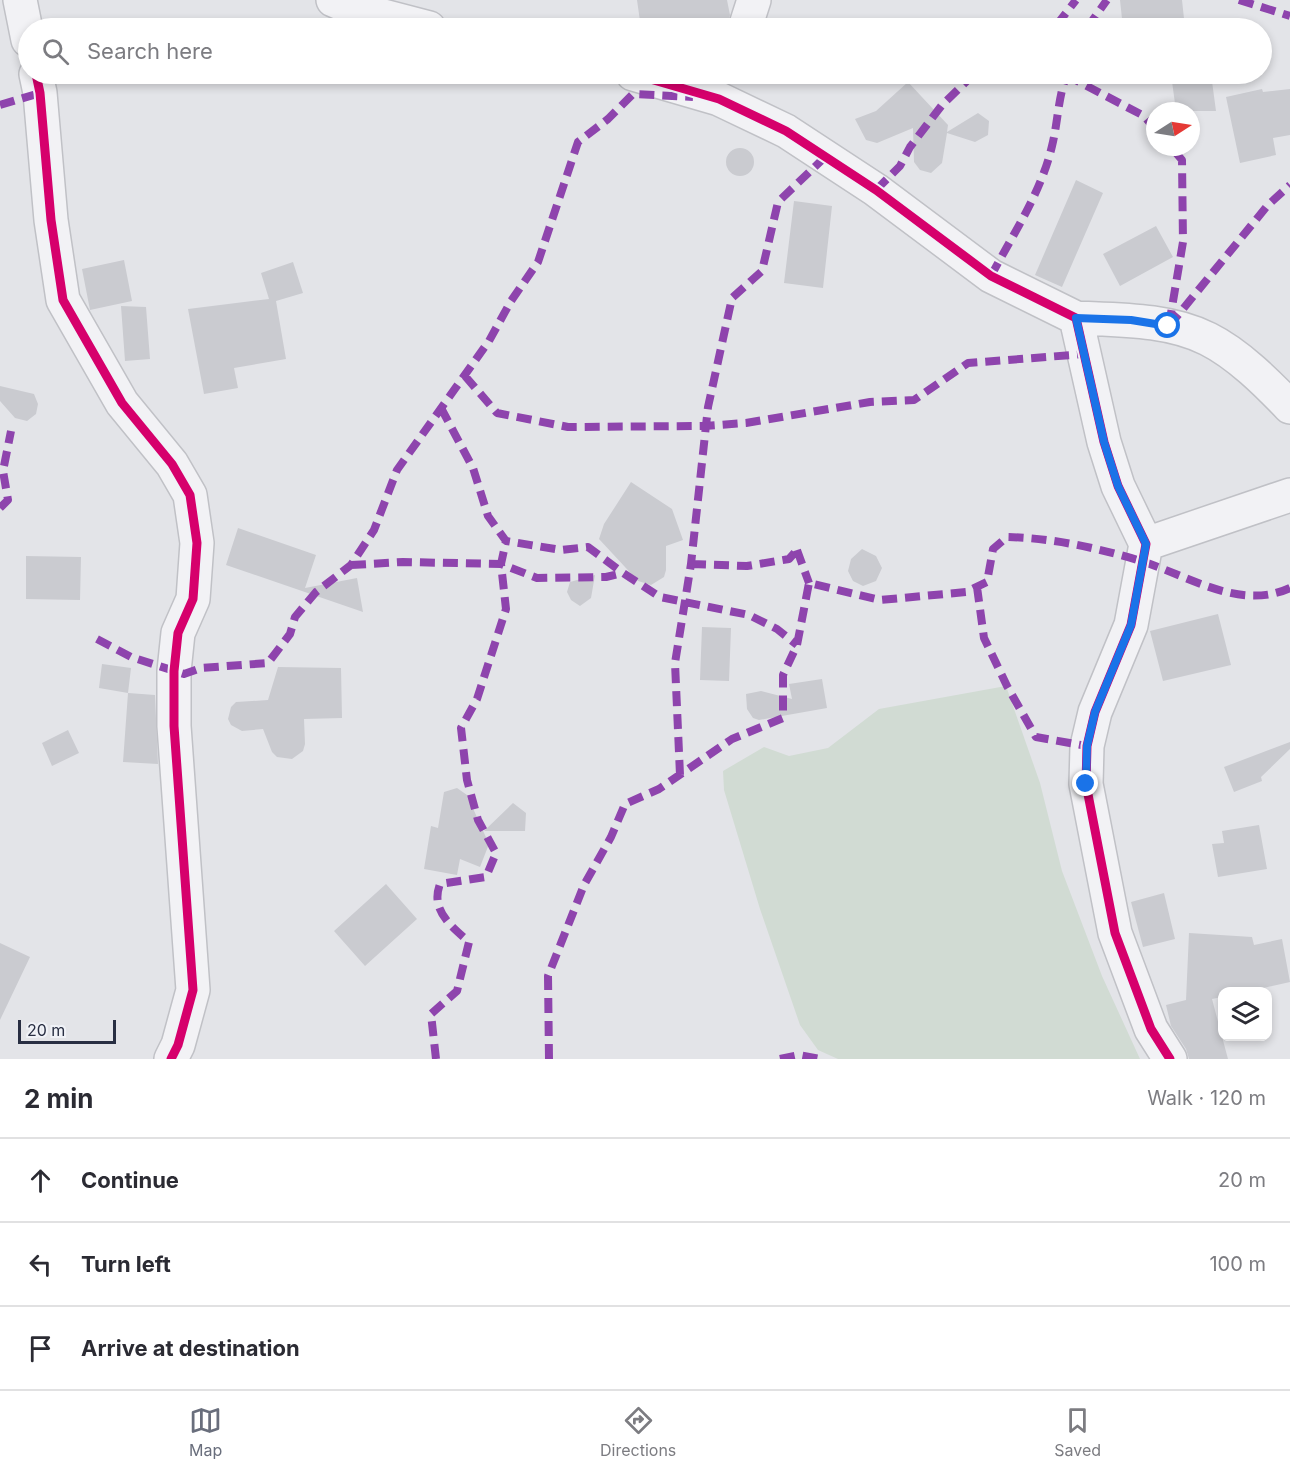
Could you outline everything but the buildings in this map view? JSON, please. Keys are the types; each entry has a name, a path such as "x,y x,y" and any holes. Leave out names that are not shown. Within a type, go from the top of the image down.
{"street":[{"path":"20,0 24,18"},
{"path":"333,0 395,18"},
{"path":"748,18 754,0"},
{"path":"38,84 51,220 63,300 122,403 172,464 190,495 197,543 193,598 178,633 174,671 174,726 193,990 171,1059"},
{"path":"709,84 724,86 786,131 876,190 991,276 1076,318 1131,320 1159,325 1208,339 1238,359 1290,407"},
{"path":"1076,318 1118,486 1146,544 1131,625 1093,723 1087,746 1086,784 1115,933 1151,1029 1170,1059"},
{"path":"1146,544 1290,495"}],"shaded area":[{"path":"1006,686 1040,783 1062,871 1102,976 1140,1059 838,1059 818,1050 800,1025 760,909 724,790 723,771 764,747 789,756 828,748 879,709"}],"marked path":[{"path":"1062,18 1076,0"},
{"path":"1094,18 1107,0"},
{"path":"1239,0 1290,16"},
{"path":"876,190 900,166 910,147 942,105 964,84"},
{"path":"991,276 1026,213 1041,180 1052,146 1064,84"},
{"path":"1083,84 1146,118"},
{"path":"0,105 40,93"},
{"path":"97,639 131,657 184,674 201,668 268,663 290,634 295,617 316,592 351,565 374,530 397,470 489,341 511,301 538,262 578,142 608,119 633,94 693,97"},
{"path":"1169,325 1183,242 1182,160 1179,156"},
{"path":"680,775 675,663 691,564 708,407 732,298 762,271 778,202 825,157"},
{"path":"1169,326 1268,205 1290,185"},
{"path":"465,376 497,413 568,427 705,426 746,423 870,402 914,400 968,363 1085,354"},
{"path":"441,408 473,468 488,516 506,541 561,550 588,547 623,573"},
{"path":"0,508 8,500 3,471 11,431"},
{"path":"549,1059 548,976 584,885 611,837 625,804 659,789 732,739 783,718 783,675 797,645 809,583 880,600 966,592 987,582 993,549 1007,537 1075,544 1108,552 1141,561 1234,594 1252,596 1271,594 1290,588"},
{"path":"436,1059 431,1014 457,991 469,942 449,923 440,910 438,902 440,884 486,877 496,853 478,820 467,780 461,728 477,699 506,609 501,564 506,541"},
{"path":"797,550 809,583"},
{"path":"691,564 747,566 789,559 797,550"},
{"path":"351,565 403,562 501,564 537,578 606,577 623,573 660,597 749,615 777,629 797,645"},
{"path":"977,587 984,638 1007,686 1036,737 1087,746"},
{"path":"780,1059 799,1055 820,1059"}],"cycle path":[{"path":"38,84 51,220 63,300 122,403 172,464 190,495 197,543 193,599 178,633 174,671 174,726 193,990 178,1045 171,1059"},
{"path":"667,84 719,99 786,131 876,190 991,276 1076,318 1104,442 1118,486 1146,544 1131,625 1095,712 1087,746 1086,784 1115,933 1151,1029 1170,1059"}],"route":[{"path":"1086,784 1087,746 1095,712 1131,625 1146,544 1118,486 1104,442 1076,318 1131,320 1168,326"}]}
